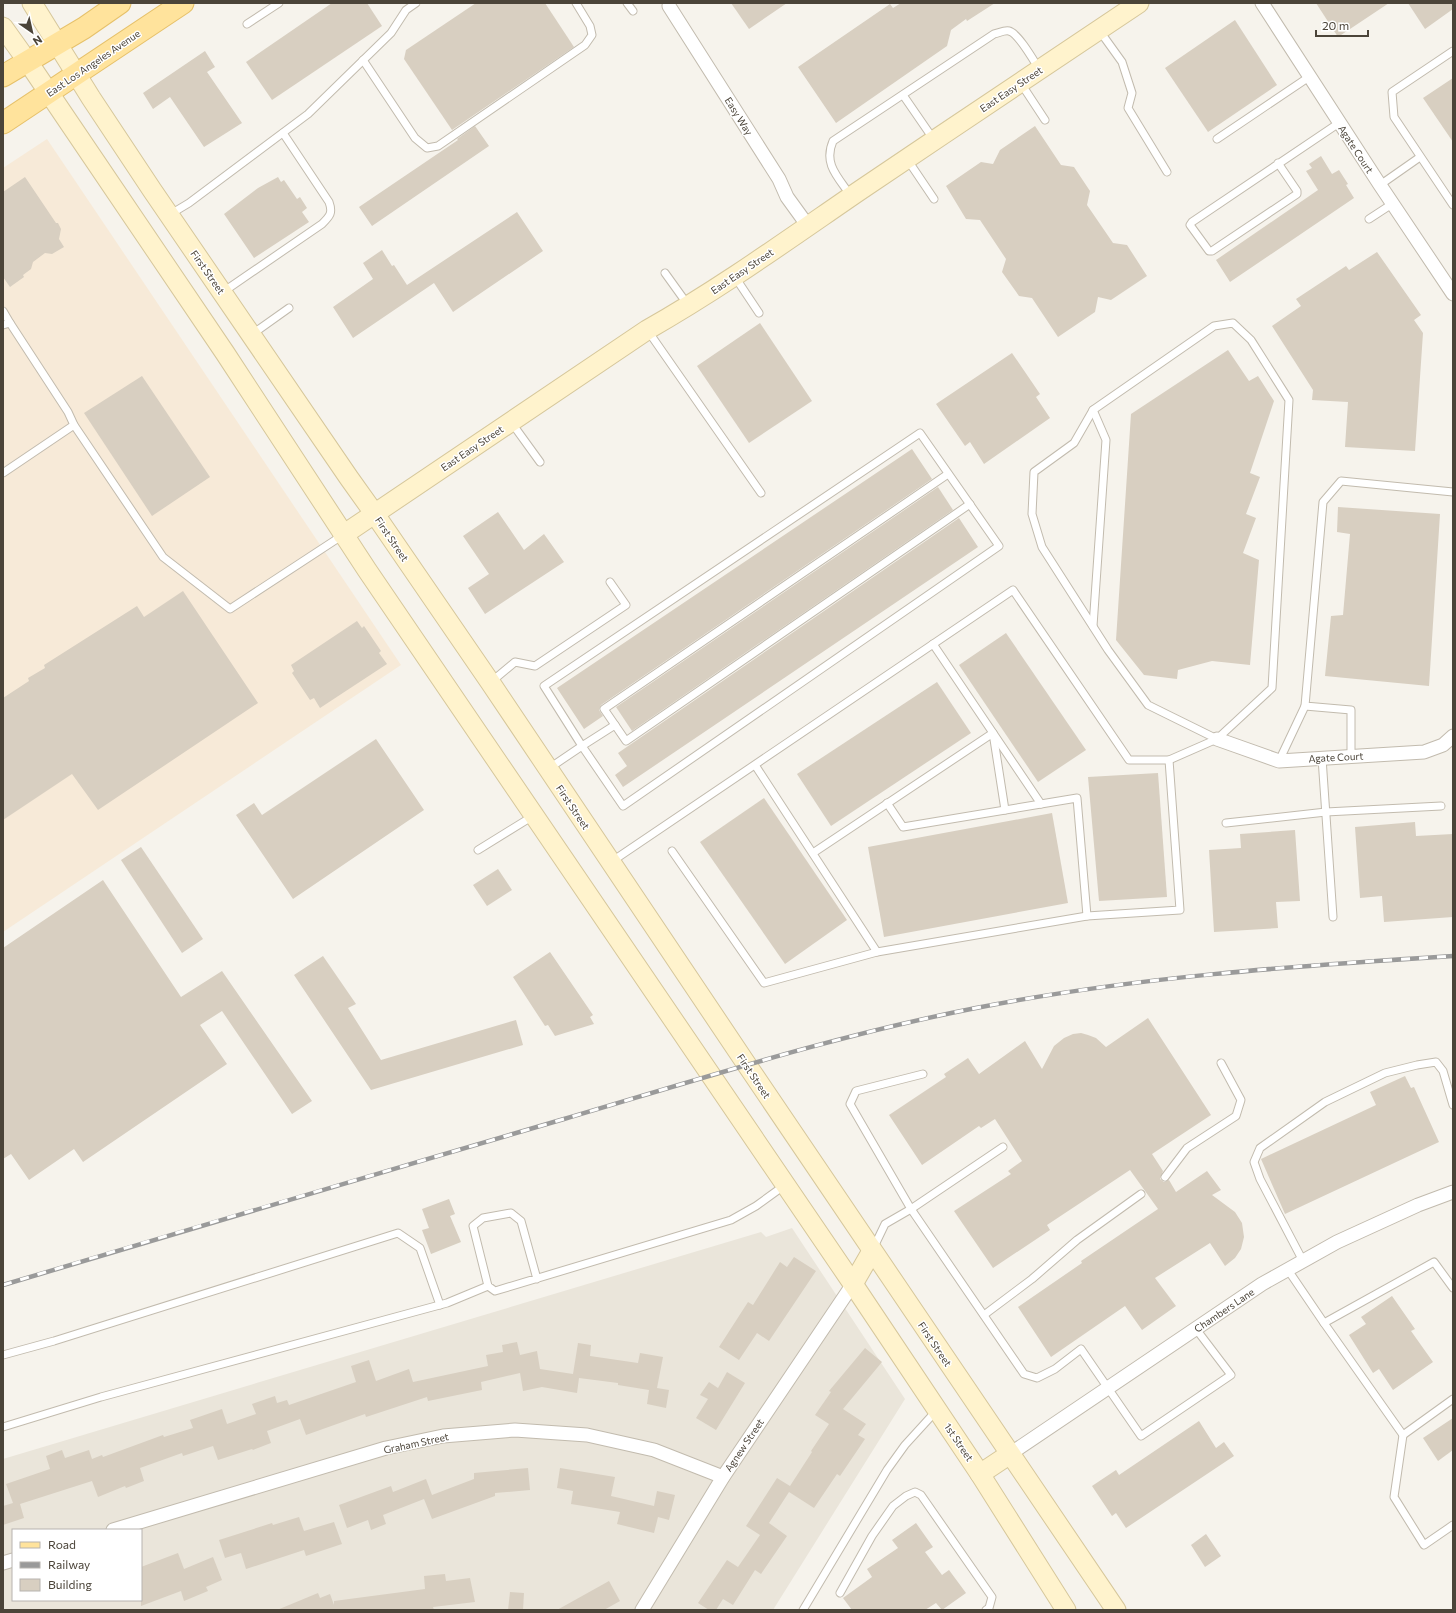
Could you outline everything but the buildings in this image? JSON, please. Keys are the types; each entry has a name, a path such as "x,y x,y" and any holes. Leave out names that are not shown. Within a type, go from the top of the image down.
{"main road":[{"name":"First Street","path":"32,3 91,98 169,215 223,292 348,478 374,513 490,682 872,1251 1116,1610"},
{"path":"3,76 58,44 120,3"},
{"name":"East Los Angeles Avenue","path":"3,123 183,3"},
{"name":"East Easy Street","path":"343,535 647,330 735,277 851,196 1139,3"},
{"path":"3,27 49,92 225,354 343,535 853,1284 937,1410"},
{"path":"853,1284 872,1251"},
{"name":"1st Street","path":"937,1410 980,1474"},
{"path":"1010,1454 980,1474 1066,1610"}],"street":[{"name":"Agate Court","path":"1262,3 1392,204 1449,279 1453,294"},
{"name":"Easy Way","path":"669,6 779,179 787,197 808,226"},
{"name":"Agate Court","path":"1217,739 1279,761 1424,752 1444,745 1453,736"},
{"name":"Chambers Lane","path":"1010,1454 1262,1284 1337,1242 1418,1205 1453,1192"},
{"name":"Agnew Street","path":"642,1610 723,1477 853,1284"},
{"name":"Graham Street","path":"116,1529 386,1448 443,1436 515,1430 587,1435 654,1450 723,1477"}],"lane":[{"path":"247,24 278,3"},
{"path":"169,215 190,203 308,114 392,33 406,10 416,3"},
{"path":"363,60 415,138 427,148 438,146 585,45 592,35 590,26 576,3"},
{"path":"627,3 632,11"},
{"path":"1099,30 1122,62 1132,93 1128,108 1167,172"},
{"path":"851,196 834,171 830,160 829,151 833,141 903,94 994,34 1004,31 1011,32 1016,37 1039,70"},
{"path":"1453,51 1392,92 1394,117 1453,205"},
{"path":"1217,138 1309,77"},
{"path":"1020,82 1045,120"},
{"path":"903,94 934,140"},
{"path":"1278,163 1297,191 1297,194 1212,251 1208,251 1190,225 1192,222 1278,163 1339,123"},
{"path":"223,292 322,224 329,217 332,209 329,202 283,133"},
{"path":"1380,185 1420,157"},
{"path":"907,159 934,199"},
{"path":"1369,219 1392,204"},
{"path":"665,273 689,306"},
{"path":"735,277 759,313"},
{"path":"251,335 289,308"},
{"path":"3,311 7,324 68,412 74,425 163,557 230,609 343,535"},
{"path":"611,862 1014,590 1129,760 1169,760 1217,739 1272,688 1289,400 1251,340 1233,323 1214,326 1093,410 1074,443 1034,472 1032,514 1042,547 1093,626 1148,705 1217,739"},
{"path":"647,330 761,493"},
{"path":"1093,410 1106,440 1093,626"},
{"path":"511,422 540,462"},
{"path":"3,473 74,425"},
{"path":"920,433 970,504 999,546 623,806 582,746 544,686 920,433"},
{"path":"948,474 604,709 626,741 970,504"},
{"path":"1279,761 1305,706 1323,502 1341,481 1453,492"},
{"path":"490,682 515,662 535,666 626,605 610,582"},
{"path":"933,644 1041,804"},
{"path":"1305,706 1351,710 1350,756"},
{"path":"548,769 615,725"},
{"path":"813,853 992,733"},
{"path":"992,733 1005,810"},
{"path":"1322,758 1333,917"},
{"path":"672,851 764,983 877,952 1087,916 1180,910 1169,760"},
{"path":"755,765 877,952"},
{"path":"887,804 903,827 1077,798 1087,916"},
{"path":"1226,823 1326,812 1441,806"},
{"path":"478,850 533,816"},
{"path":"1303,1261 1258,1173 1254,1162 1260,1148 1325,1102 1385,1073 1417,1065 1436,1062 1443,1071 1453,1105"},
{"path":"1165,1177 1187,1148 1236,1116 1241,1100 1221,1063"},
{"path":"923,1074 856,1091 850,1104 911,1209 1024,1374 1037,1378 1055,1369 1081,1349 1141,1436 1231,1375 1196,1329"},
{"path":"872,1251 885,1224 911,1209 1003,1147"},
{"path":"537,1279 521,1221 511,1213 483,1218 473,1226 488,1286 495,1291 537,1279 731,1220 756,1206 785,1185"},
{"path":"984,1316 1032,1279 1077,1240 1141,1194"},
{"path":"3,1355 61,1339 398,1233 420,1248 440,1305"},
{"path":"1324,1323 1434,1262 1453,1288"},
{"path":"1288,1270 1403,1435 1394,1497 1424,1545 1453,1526"},
{"path":"3,1427 101,1396 440,1305 488,1286"},
{"path":"1403,1435 1453,1399"},
{"path":"803,1610 887,1470 905,1445 937,1410"},
{"path":"840,1593 872,1536 893,1506 906,1496 915,1492 921,1495 992,1597 989,1608 986,1610"}],"shaded area":[{"path":"47,139 401,665 3,932 3,168"},
{"path":"792,1228 905,1399 773,1610 3,1610 3,1459 761,1232 766,1237"}],"railway":[{"path":"3,1285 717,1073 820,1044 924,1019 1035,997 1094,988 1214,974 1453,956"}]}
